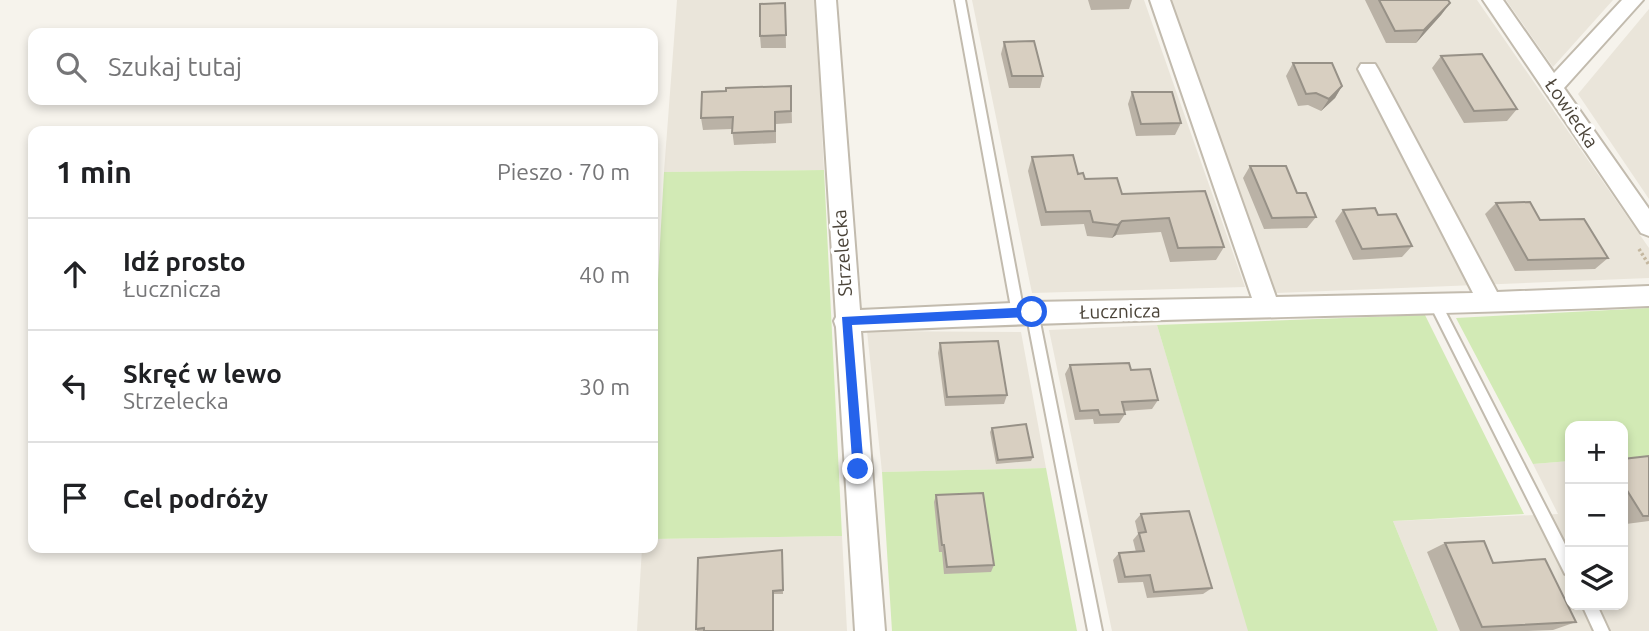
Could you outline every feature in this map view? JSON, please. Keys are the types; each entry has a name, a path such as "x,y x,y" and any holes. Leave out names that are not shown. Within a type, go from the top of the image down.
{"street":[{"name":"Strzelecka","path":"826,0 846,321 870,631"},
{"path":"1160,0 1268,308"},
{"name":"Łowiecka","path":"1493,0 1649,227"},
{"path":"1554,86 1633,0"},
{"path":"1368,69 1490,302"},
{"name":"Łucznicza","path":"846,321 1025,312 1436,305 1649,296"}],"lane":[{"path":"960,0 1095,631"},
{"path":"1436,305 1565,559"},
{"path":"1591,610 1602,631"}],"shaded area":[{"path":"677,0 815,0 824,170 664,172"},
{"path":"972,0 1144,0 1245,287 1032,293"},
{"path":"1168,0 1477,0 1649,248 1649,278 1276,293"},
{"path":"1506,0 1613,0 1553,67"},
{"path":"1649,9 1649,199 1578,94"},
{"path":"1157,325 1249,631 1112,631 1049,330"},
{"path":"867,331 1021,332 1046,468 882,472"},
{"path":"1649,456 1649,631 1438,631 1393,521 1558,514 1533,464 1565,461 1565,610 1628,610 1628,458"},
{"path":"842,536 847,631 637,631 642,553 658,553 658,539"}],"green space":[{"path":"824,170 842,536 658,539 658,280 664,172"},
{"path":"1649,308 1649,456 1628,458 1628,421 1565,421 1565,461 1533,464 1456,318"},
{"path":"1425,315 1524,514 1393,521 1438,631 1248,631 1157,325"},
{"path":"1046,468 1077,631 892,631 882,472"}],"building":[{"path":"1379,0 1448,0 1450,3 1424,30 1395,31"},
{"path":"785,3 786,35 760,36 760,4"},
{"path":"1034,41 1043,76 1012,76 1004,42"},
{"path":"1482,54 1517,109 1474,111 1441,56"},
{"path":"1293,63 1332,63 1342,86 1329,99 1316,93 1306,94"},
{"path":"791,86 791,111 775,112 775,131 732,133 733,117 701,118 702,92 726,91 726,88"},
{"path":"1132,92 1172,92 1181,123 1141,124"},
{"path":"1073,155 1078,174 1083,173 1085,179 1117,178 1122,194 1205,191 1224,247 1178,248 1169,218 1122,221 1118,225 1093,222 1090,211 1046,212 1032,157"},
{"path":"1250,166 1286,166 1297,193 1306,193 1316,217 1272,218"},
{"path":"1530,202 1540,220 1584,219 1608,258 1528,260 1496,203"},
{"path":"1375,208 1378,215 1396,214 1412,246 1362,249 1343,210"},
{"path":"998,341 1007,395 947,397 940,343"},
{"path":"1129,363 1131,370 1150,369 1158,400 1122,402 1125,414 1100,415 1098,410 1080,411 1070,365"},
{"path":"1026,424 1033,457 998,460 992,428"},
{"path":"1649,456 1649,516 1643,516 1628,492 1628,458"},
{"path":"983,493 994,565 947,567 936,495"},
{"path":"1189,511 1212,588 1154,592 1150,575 1125,577 1119,553 1144,551 1139,533 1146,532 1141,514"},
{"path":"1484,541 1493,563 1545,559 1565,600 1565,610 1570,610 1576,622 1482,627 1445,543"},
{"path":"782,550 783,590 773,591 773,631 696,629 698,558"}],"route":[{"path":"858,469 846,321 1032,312"}]}
